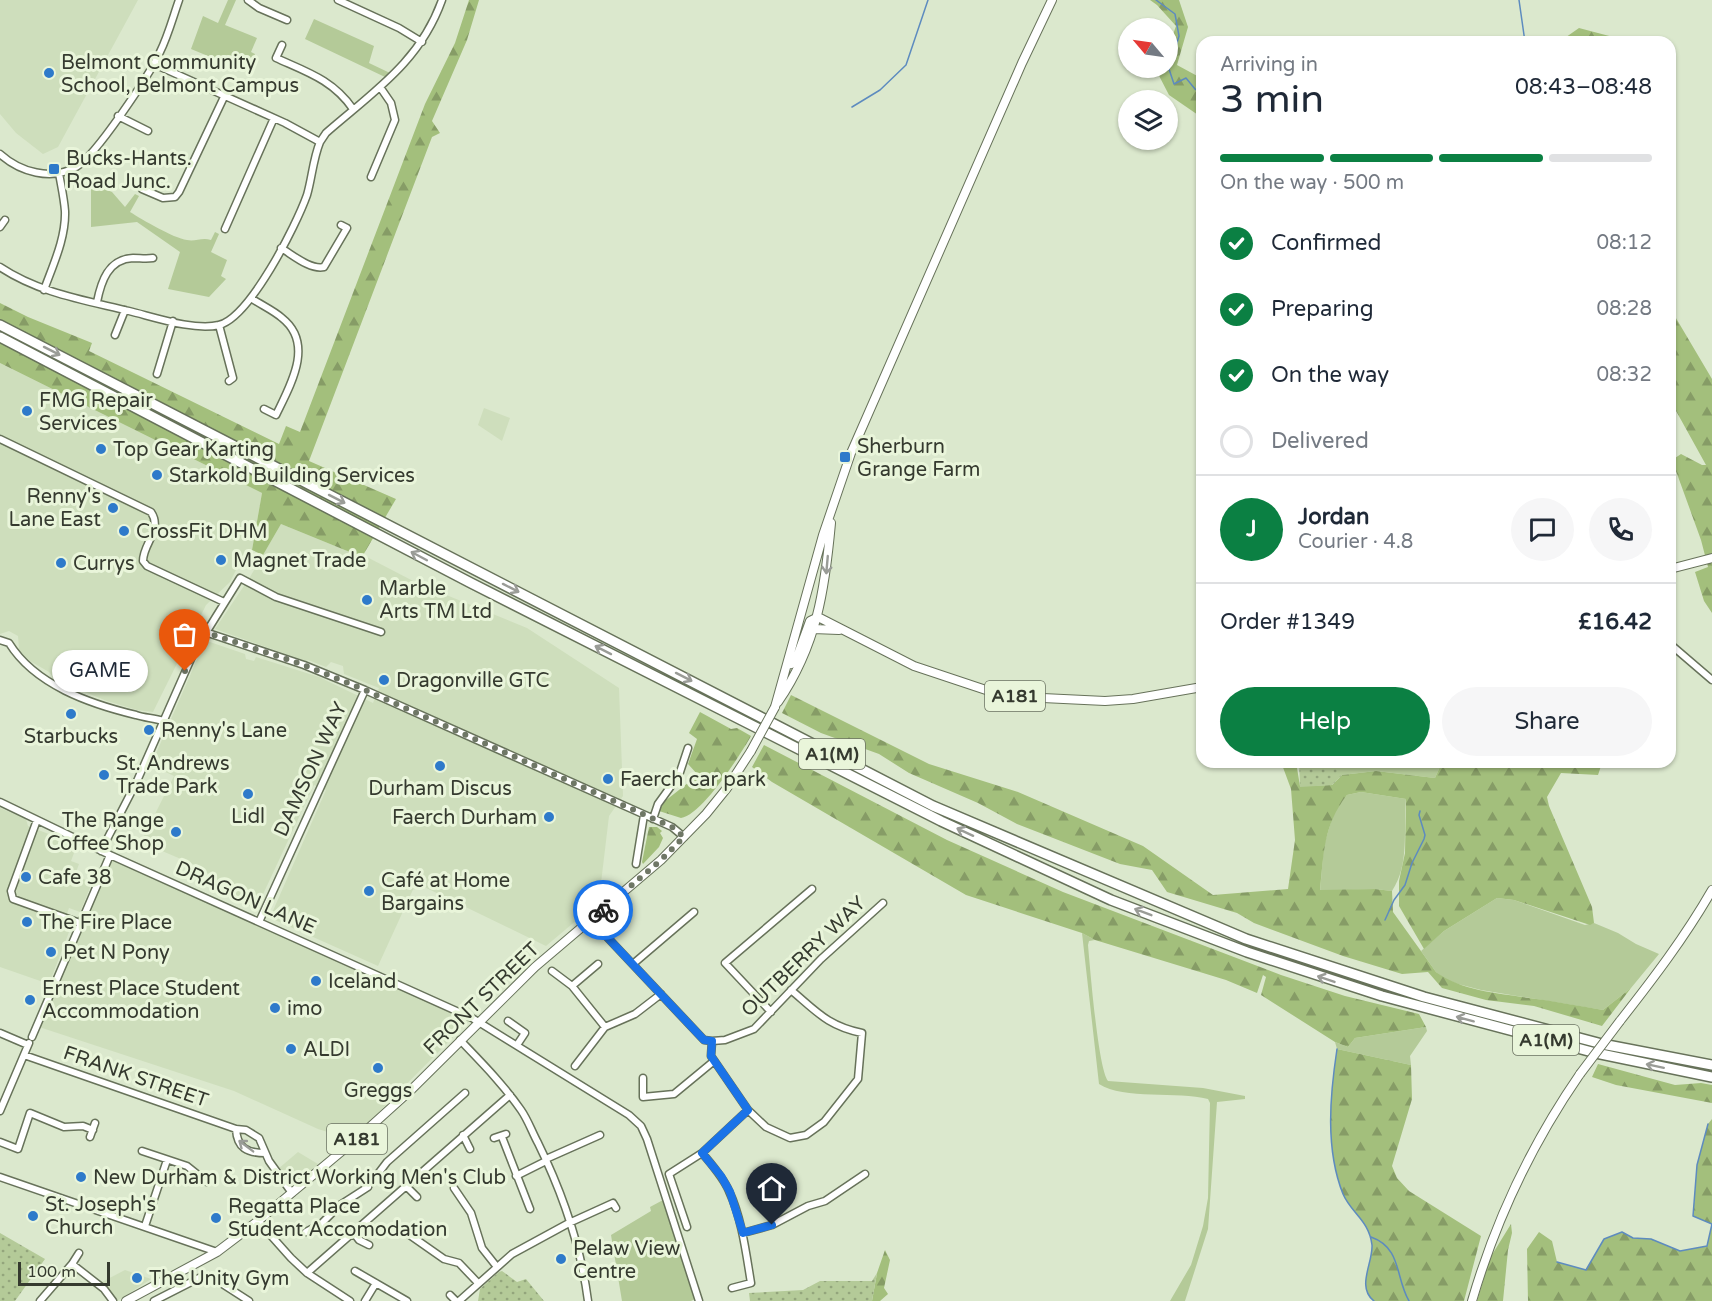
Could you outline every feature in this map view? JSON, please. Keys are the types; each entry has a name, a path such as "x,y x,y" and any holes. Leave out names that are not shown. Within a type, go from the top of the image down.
{"highway":[{"name":"A1(M)","path":"0,325 933,806 1246,939 1424,997 1602,1044 1712,1065"},
{"name":"A1(M)","path":"0,337 482,589 941,821 1111,900 1247,952 1391,999 1596,1053 1712,1077"}],"main road":[{"path":"787,670 823,535 851,453 1022,63 1052,0"},
{"path":"802,614 810,627 818,617 825,579 832,512"},
{"path":"1676,567 1712,558"},
{"name":"A181","path":"818,617 914,666 986,690 1022,697 1105,701 1133,699 1196,688"},
{"name":"A181","path":"810,627 841,630"},
{"name":"A181","path":"775,707 787,670 798,654 810,627"},
{"name":"A181","path":"775,707 792,679 810,627"},
{"name":"FRONT STREET","path":"217,1252 258,1221 368,1129 412,1089 478,1021 535,967 642,878 684,837 727,789 775,707"},
{"path":"1472,1301 1489,1246 1509,1197 1539,1137 1580,1074 1671,956 1695,921 1712,890"},
{"name":"A181","path":"131,1300 217,1252"}],"street":[{"path":"0,154 8,161 32,173 59,173 76,167 88,158 154,64 167,36 179,0"},
{"path":"248,0 259,8 287,20"},
{"path":"338,0 399,28 422,42"},
{"path":"0,267 44,290 173,321 207,327 219,325 236,317 282,248 304,202 320,142 353,109 400,70 422,42 442,0"},
{"path":"282,45 276,58 331,85 353,109"},
{"path":"154,64 274,118 320,142"},
{"path":"371,177 395,120 392,103 380,87"},
{"path":"142,189 164,198 175,197 180,192 224,97"},
{"path":"118,117 148,130"},
{"path":"225,229 274,118"},
{"path":"44,290 61,243 64,226 65,211 59,173"},
{"path":"0,228 5,219"},
{"path":"282,248 311,266 324,267 347,228 341,225"},
{"path":"97,302 101,283 112,267 125,260 144,259 151,262"},
{"path":"250,298 282,318 293,330 299,347 292,379 276,415 264,409"},
{"path":"106,331 116,336 125,310"},
{"path":"157,374 173,321"},
{"path":"219,325 233,378 229,381"},
{"path":"0,440 151,512 156,527 143,556 143,561 147,566 224,602"},
{"path":"101,851 138,781 194,652 240,578 276,597 381,632"},
{"path":"205,632 304,665 365,690"},
{"path":"0,640 9,642 33,670 61,688 105,706 163,722"},
{"path":"1676,649 1712,680"},
{"name":"DAMSON WAY","path":"259,922 365,690 672,827 684,837"},
{"path":"653,819 658,804 679,775 688,748"},
{"name":"DRAGON LANE","path":"0,802 101,851 478,1021 629,1115 640,1125 659,1176 699,1301"},
{"path":"636,864 644,815"},
{"path":"37,820 11,896 80,923"},
{"path":"0,1111 110,855"},
{"path":"771,1012 725,963 812,889"},
{"name":"OUTBERRY WAY","path":"712,1041 725,1040 754,1029 820,959 883,903"},
{"path":"633,964 694,912"},
{"path":"591,920 704,1040 712,1041 711,1056 748,1110 766,1127 790,1138 806,1135 824,1122 858,1079 862,1033 840,1029 791,990"},
{"path":"572,986 598,964"},
{"path":"552,971 572,986 605,1027"},
{"path":"575,1066 605,1027 635,1014 661,994"},
{"path":"508,1021 527,1030 517,1045"},
{"path":"0,1034 30,1042"},
{"path":"460,1040 510,1095 522,1112 546,1160 582,1265 588,1301"},
{"name":"FRANK STREET","path":"24,1054 236,1129 246,1130 259,1138 265,1153 292,1193"},
{"path":"643,1078 643,1097 674,1094 714,1061"},
{"path":"306,1232 321,1224 340,1204 369,1185 387,1162 465,1093"},
{"path":"307,1273 510,1095"},
{"path":"18,1149 33,1105"},
{"path":"687,1227 669,1174 702,1153 748,1110"},
{"path":"30,1113 64,1127 83,1126 93,1130"},
{"path":"236,1129 237,1139 241,1145 255,1153 265,1153"},
{"path":"494,1138 504,1135 510,1160 530,1209"},
{"path":"516,1176 600,1135"},
{"path":"463,1136 470,1149"},
{"path":"0,1142 26,1152"},
{"path":"142,1151 187,1166 207,1182"},
{"path":"702,1153 721,1176 730,1192 743,1233 751,1283 732,1287"},
{"path":"145,1226 167,1160"},
{"path":"743,1233 772,1225 808,1206 825,1201 866,1174"},
{"path":"0,1177 217,1252"},
{"path":"406,1186 417,1197"},
{"path":"454,1188 471,1213 482,1248 497,1267"},
{"path":"450,1295 457,1301 520,1249 569,1223 615,1206 615,1196"},
{"path":"258,1221 307,1273 350,1301"},
{"path":"404,1231 444,1259 459,1263 478,1283"},
{"path":"353,1232 369,1245"},
{"path":"40,1301 79,1253"},
{"path":"72,1264 104,1289 113,1301"},
{"path":"355,1271 407,1301"},
{"path":"153,1301 198,1277 210,1276 249,1301"},
{"path":"365,1301 376,1283"}],"shaded area":[{"name":"Belmont Community School, Belmont Campus","path":"0,0 138,0 58,147 43,154 16,133 0,114"},
{"path":"228,0 236,0 225,25 257,38 251,52 255,54 247,72 191,49 203,16 218,23"},
{"path":"314,19 374,46 369,63 390,73 385,77 305,39"},
{"path":"92,184 112,192 125,207 135,194 139,196 130,212 181,239 211,240 215,232 219,234 211,252 227,260 221,276 226,279 209,297 168,289 180,252 137,222 91,227"},
{"path":"0,363 262,493 252,550 245,552 230,582 206,605 153,712 107,701 55,680 49,672 23,654 19,649 18,636 9,631 0,634"},
{"path":"484,408 510,418 502,441 478,425"},
{"path":"281,524 362,557 363,555 417,583 527,628 619,688 623,796 609,816 601,883 603,898 546,946 416,883 378,966 275,920 272,913 326,790 314,785 255,908 209,888 214,876 202,871 202,868 141,842 174,776 151,765 207,641 245,654 246,659 254,661 256,657 319,677 373,703 379,688 344,674 343,666 331,662 326,667 215,629 250,577"},
{"path":"1299,768 1342,768 1342,775 1332,785 1300,787"},
{"path":"1342,768 1439,768 1435,778 1376,771 1342,775"},
{"path":"1361,792 1406,799 1404,858 1398,881 1392,891 1375,889 1320,891 1324,845 1334,812 1347,795"},
{"path":"0,808 26,819 28,826 77,845 71,861 79,864 75,875 92,883 80,912 69,908 64,922 69,932 49,984 0,967"},
{"path":"110,855 472,1018 360,1131 334,1134 234,1091 36,1026"},
{"path":"1497,898 1514,900 1585,925 1594,923 1659,954 1631,988 1603,1010 1481,990 1445,979 1436,972 1421,951 1444,931"},
{"path":"1082,933 1095,940 1089,941 1088,945 1101,1057 1108,1081 1203,1088 1245,1096 1245,1099 1217,1102 1208,1229 1185,1301 1170,1301 1191,1265 1203,1226 1208,1198 1210,1103 1208,1099 1196,1097 1122,1092 1099,1084"},
{"path":"1426,1027 1427,1031 1410,1056 1411,1065 1337,1049 1335,1042 1348,1047 1355,1038"},
{"path":"298,1152 318,1164 292,1187 278,1169"},
{"path":"663,1200 695,1299 691,1301 622,1301 611,1235 651,1211 650,1207"},
{"path":"0,1233 45,1259 15,1301 0,1301"},
{"path":"125,1270 151,1279 117,1301 113,1301 98,1284"},
{"path":"502,1271 517,1282 526,1279 544,1301 478,1301 480,1289"},
{"path":"877,1273 872,1301 750,1301 749,1293 803,1290 820,1281 872,1281"}],"green space":[{"path":"469,0 479,0 467,40 432,121 440,133 432,137 309,461 396,499 362,557 281,524 263,555 252,550 262,493 0,363 0,303 92,343 89,351 279,444 286,426 300,432 425,104 455,43"},
{"path":"1150,0 1179,0 1188,27 1178,62 1178,18 1169,18"},
{"path":"1579,28 1609,36 1568,36"},
{"path":"1178,66 1196,75 1196,114 1178,101 1178,90 1166,90 1160,78 1178,78"},
{"path":"1676,318 1712,379 1712,613 1704,601 1695,572 1708,567 1701,540 1676,471 1676,457 1681,454 1706,465 1676,411"},
{"path":"791,695 929,764 1018,792 1143,846 1213,895 1288,889 1295,840 1291,789 1283,768 1297,768 1300,786 1332,785 1342,775 1376,771 1435,778 1439,768 1600,768 1598,775 1561,773 1547,797 1592,907 1594,923 1590,925 1514,900 1497,898 1444,931 1424,949 1399,906 1399,881 1405,853 1406,799 1361,792 1347,795 1333,818 1326,840 1320,890 1392,891 1393,912 1436,972 1469,987 1493,993 1603,1010 1631,988 1602,1026 1534,1006 1486,1000 1442,988 1428,972 1402,974 1343,956 1254,923 1237,913 1167,892 1152,870 1120,864 1017,824 978,803 909,773 879,754 821,733 782,713"},
{"path":"700,712 731,729 737,728 751,736 710,795 690,814 681,818 659,811 665,801 698,775 688,764 697,739 689,733"},
{"path":"764,745 947,840 1063,892 1281,975 1345,996 1419,1014 1426,1027 1355,1038 1348,1047 1335,1042 1261,995 1266,977 1263,975 1257,993 1226,980 1095,940 1082,933 966,895 772,782 752,767"},
{"path":"649,827 657,827 662,831 660,833 663,838 659,847 643,864 642,862"},
{"path":"1337,1049 1411,1065 1412,1099 1392,1166 1397,1178 1409,1191 1481,1236 1464,1301 1374,1301 1369,1295 1366,1282 1372,1252 1370,1236 1364,1223 1346,1201 1333,1159 1331,1103"},
{"path":"1598,1064 1675,1085 1701,1083 1712,1085 1712,1103 1616,1085 1592,1077"},
{"path":"1712,1119 1712,1224 1693,1216 1697,1165 1708,1124"},
{"path":"1511,1224 1512,1233 1503,1301 1477,1301 1490,1258"},
{"path":"1712,1224 1712,1301 1528,1301 1527,1249 1539,1232 1552,1241 1557,1262 1586,1270 1604,1239 1622,1232 1633,1238 1651,1239 1680,1251 1707,1246"},
{"path":"885,1250 890,1260 884,1288 888,1294 880,1301 872,1301 877,1273"}],"waterway":[{"path":"852,107 880,90 906,65 928,0"},
{"path":"1156,0 1175,14 1179,36 1169,69 1174,84 1186,78 1196,90"},
{"path":"1519,0 1524,36"},
{"path":"1385,920 1394,900 1405,885 1412,863 1424,839 1420,811"},
{"path":"1337,1049 1331,1103 1333,1159 1346,1201 1364,1223 1370,1236 1372,1252 1366,1289 1374,1301"},
{"path":"1557,1262 1586,1270 1604,1239 1622,1232 1633,1238 1651,1239 1680,1251 1707,1246 1712,1224 1693,1216 1697,1165 1708,1124"},
{"path":"1371,1237 1388,1248 1393,1256 1409,1301"}],"way so far":[{"path":"185,671 205,632 304,665 365,690 672,827 684,837 603,910"}],"place":[{"name":"Belmont Community School, Belmont Campus","path":"49,73"},
{"name":"Bucks-Hants. Road Junc.","path":"54,169"},
{"name":"FMG Repair Services","path":"27,411"},
{"name":"Top Gear Karting","path":"101,449"},
{"name":"Sherburn Grange Farm","path":"845,457"},
{"name":"Starkold Building Services","path":"157,475"},
{"name":"Renny's Lane East","path":"113,508"},
{"name":"CrossFit DHM","path":"124,531"},
{"name":"Magnet Trade","path":"221,560"},
{"name":"Currys","path":"61,563"},
{"name":"Marble Arts TM Ltd","path":"367,600"},
{"name":"GAME","path":"185,671"},
{"name":"Dragonville GTC","path":"384,680"},
{"name":"Starbucks","path":"71,714"},
{"name":"Renny's Lane","path":"149,730"},
{"name":"Durham Discus","path":"440,766"},
{"name":"St. Andrews Trade Park","path":"104,775"},
{"name":"Faerch car park","path":"608,779"},
{"name":"Lidl","path":"248,794"},
{"name":"Faerch Durham","path":"549,817"},
{"name":"The Range Coffee Shop","path":"176,832"},
{"name":"Cafe 38","path":"26,877"},
{"name":"Café at Home Bargains","path":"369,891"},
{"name":"The Fire Place","path":"27,922"},
{"name":"Pet N Pony","path":"51,952"},
{"name":"Iceland","path":"316,981"},
{"name":"Ernest Place Student Accommodation","path":"30,1000"},
{"name":"imo","path":"275,1008"},
{"name":"ALDI","path":"291,1049"},
{"name":"Greggs","path":"378,1068"},
{"name":"New Durham & District Working Men's Club","path":"81,1177"},
{"name":"St. Joseph's Church","path":"33,1216"},
{"name":"Regatta Place Student Accomodation","path":"216,1218"},
{"name":"Pelaw View Centre","path":"561,1259"},
{"name":"The Unity Gym","path":"137,1278"}],"route":[{"path":"603,910 591,920 704,1040 712,1041 711,1056 748,1110 702,1153 721,1176 730,1192 743,1233 772,1225"}]}
